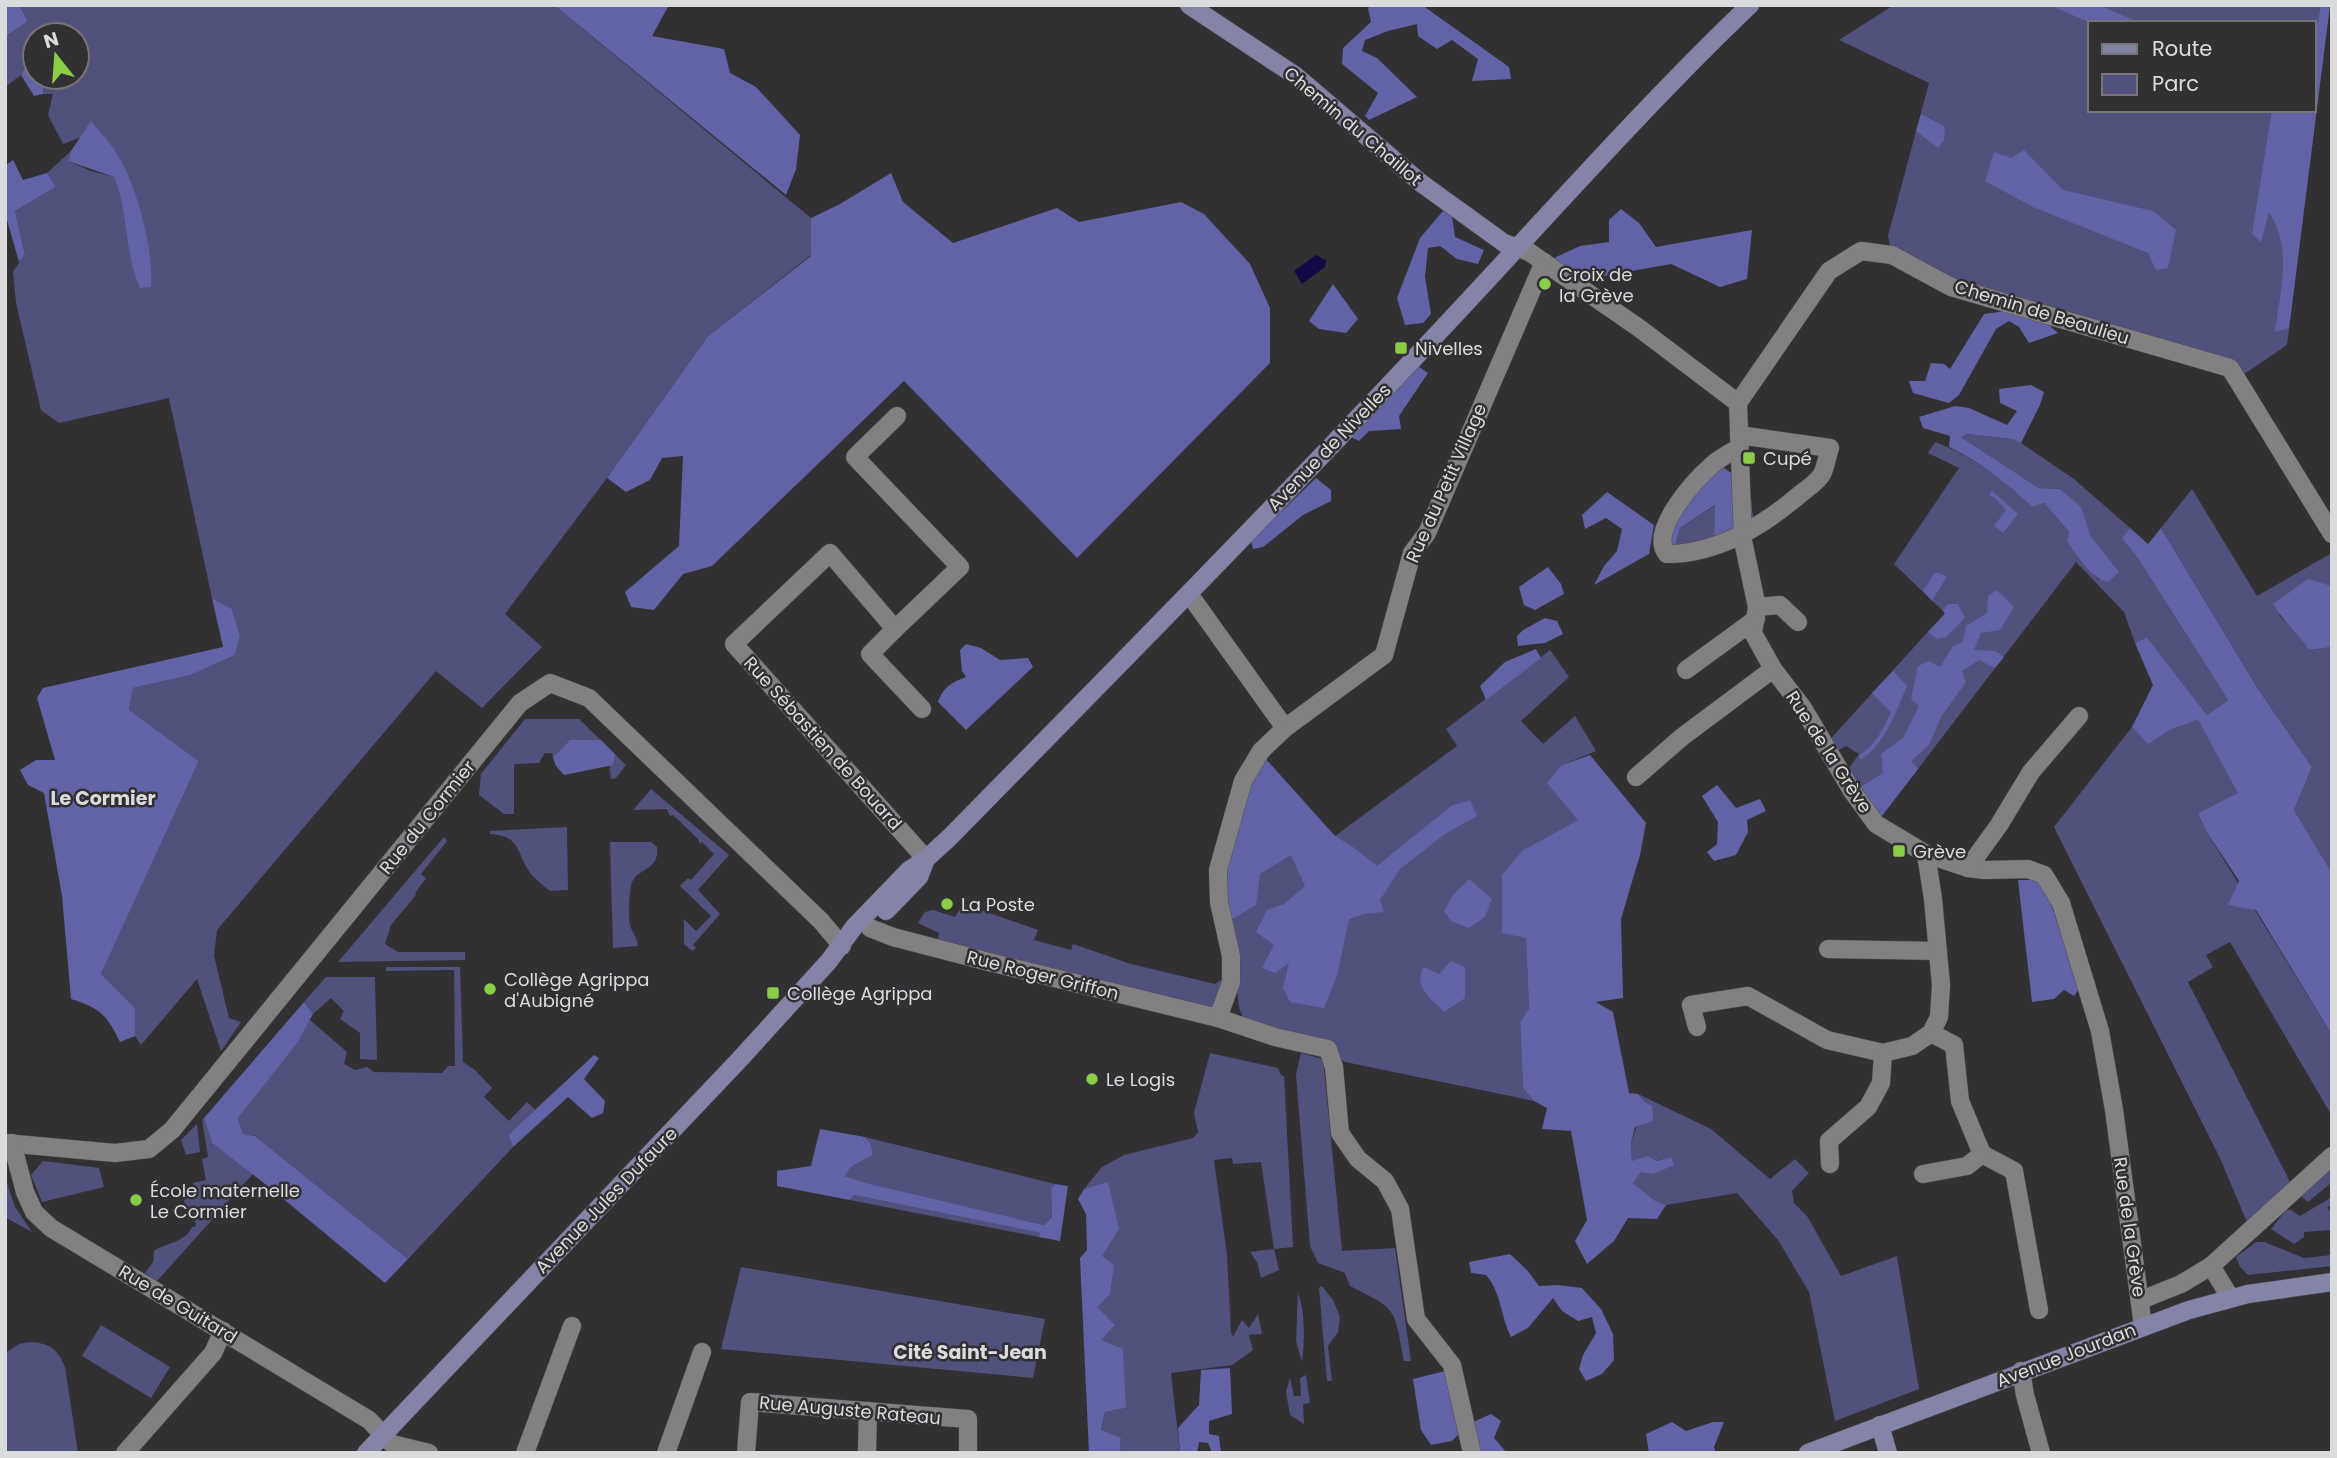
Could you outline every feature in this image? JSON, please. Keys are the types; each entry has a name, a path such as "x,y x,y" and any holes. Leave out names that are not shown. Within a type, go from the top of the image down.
{"main road":[{"name":"Chemin du Chaillot","path":"1189,5 1296,76 1422,183 1504,243 1516,247"},
{"name":"Avenue de Nivelles","path":"1726,28 1744,5"},
{"name":"Avenue de Nivelles","path":"842,946 854,927 909,870 926,859 1189,594 1423,349 1516,247 1750,5"},
{"name":"Avenue de Nivelles","path":"842,946 859,939 870,928 919,877 926,859"},
{"name":"Avenue Jules Dufaure","path":"366,1453 740,1059 842,946"},
{"name":"Avenue Jourdan","path":"1808,1453 2021,1371 2230,1297 2332,1282"},
{"path":"1880,1425 1888,1453"}],"street":[{"path":"1516,247 1525,249 1639,328 1738,403"},
{"name":"Chemin de Beaulieu","path":"1738,403 1829,271 1861,251 1892,256 1951,287 2230,368 2332,534"},
{"name":"Rue du Petit Village","path":"1218,1018 1231,982 1231,957 1219,902 1218,870 1243,781 1261,751 1285,728 1384,655 1412,553 1427,533 1544,262"},
{"name":"Rue de la Grève","path":"1738,403 1742,535 1756,613 1753,633 1773,668 1803,708 1852,791 1876,824 1926,854 1968,868 2028,869 2044,875 2061,903 2100,1031 2114,1110 2143,1326"},
{"path":"897,416 855,457 960,567 870,654 922,709"},
{"path":"1739,441 1829,448 1822,475 1767,521 1742,535 1714,546 1678,554 1667,554 1662,549 1666,522 1678,505 1710,466 1739,441"},
{"name":"Rue Sébastien de Bouard","path":"895,629 830,553 734,644 926,859"},
{"path":"1189,594 1285,728"},
{"path":"1686,670 1756,613 1780,605 1798,622"},
{"path":"1636,777 1682,737 1773,668"},
{"name":"Rue du Cormier","path":"9,1143 115,1153 149,1149 172,1130 520,703 550,683 589,698 821,921 842,946"},
{"path":"1968,868 2000,825 2031,772 2080,716"},
{"path":"1697,1027 1691,1005 1748,996 1827,1040 1883,1053 1912,1046 1931,1033 1939,1017 1941,985 1926,854"},
{"name":"Rue Roger Griffon","path":"870,928 893,937 1218,1018 1275,1037 1328,1049 1334,1067 1340,1133 1358,1159 1385,1181 1400,1209 1416,1319 1452,1365 1472,1453"},
{"path":"1828,949 1938,951"},
{"path":"1931,1033 1954,1045 1960,1101 1982,1154 2014,1171 2039,1310"},
{"path":"1830,1164 1829,1141 1868,1107 1881,1083 1883,1053"},
{"name":"Rue de Guitard","path":"9,1143 34,1212 51,1228 369,1420 384,1435"},
{"path":"1923,1174 1967,1166 1982,1154"},
{"path":"2141,1300 2181,1284 2211,1266 2332,1156"},
{"path":"2211,1266 2230,1297"},
{"path":"525,1453 572,1326"},
{"path":"125,1453 212,1353 223,1331"},
{"path":"666,1453 702,1352"},
{"path":"2021,1371 2041,1453"},
{"name":"Rue Auguste Rateau","path":"746,1453 750,1402 968,1419 968,1453"},
{"path":"867,1453 868,1411"},
{"path":"384,1435 392,1444 429,1453"}],"green space":[{"path":"19,5 554,5 811,218 811,255 708,336 607,478 505,614 542,647 482,708 436,671 217,930 214,956 229,1018 241,1022 221,1051 197,979 141,1045 135,1036 135,1008 101,974 199,761 129,710 133,688 191,675 235,655 240,636 232,609 212,598 169,398 59,423 41,410 16,303 13,272 25,253 15,211 56,187 47,173 71,151 68,161 114,177 121,192 138,202 91,122 81,137 63,144 48,115 53,94 43,94 43,91 91,91 91,21 28,21"},
{"path":"1894,5 2330,5 2287,345 2237,379 1951,287 1892,255 1888,236 1929,83 1839,40"},
{"path":"21,26 21,75 5,87 5,37"},
{"path":"1967,434 2012,439 2021,443 2074,479 2130,528 2123,538 2228,700 2207,715 2147,637 2135,643 2124,612 2076,562 1876,824 1847,771 1859,754 1846,746 1830,755 1825,745 1945,613 1894,564 1959,468 1928,453 1935,442 1987,469 2032,507 2044,503 2069,532 2067,541 2099,580 2091,537 2080,507 2060,489 2039,488 1961,437"},
{"path":"2192,489 2257,596 2332,553 2332,586 2308,580 2279,615 2309,650 2332,647 2332,873 2294,810 2312,767 2258,689 2161,528"},
{"path":"1716,505 1714,543 1674,550 1680,528"},
{"path":"1550,650 1569,677 1521,721 1543,744 1575,716 1596,751 1562,765 1579,820 1523,850 1529,1010 1520,1022 1523,1088 1534,1101 1345,1062 1243,1018 1239,1007 1226,894 1264,757 1335,836 1457,746 1446,729"},
{"path":"525,719 579,719 626,765 616,778 611,779 609,759 553,758 552,753 545,753 539,763 514,764 514,814 504,814 479,795 481,774"},
{"path":"2198,720 2239,793 2198,813 2206,831 2332,1035 2332,1116 2230,942 2206,955 2213,967 2188,982 2291,1184 2247,1222 2219,1156 2054,827 2132,727 2148,743 2170,730"},
{"path":"651,789 729,855 698,890 720,914 693,945 696,948 692,951 684,944 684,919 696,931 711,916 680,886 688,878 691,880 714,854 702,842 700,844 673,815 670,816 667,809 633,810"},
{"path":"567,827 568,890 550,891 531,874 513,842 500,835 490,834 490,831"},
{"path":"444,837 447,841 421,874 426,878 416,895 391,925 385,944 398,952 465,952 465,960 338,962"},
{"path":"610,842 651,842 657,847 655,861 633,880 631,886 629,922 638,946 613,948"},
{"path":"963,904 1038,930 1034,940 1071,950 1073,944 1131,964 1215,984 1224,978 1218,1007 1208,1012 1032,968 938,941 939,933 918,923 925,912 933,910 955,917"},
{"path":"386,967 460,967 463,1062 492,1088 484,1097 509,1121 527,1102 535,1110 508,1135 513,1147 408,1259 255,1136 243,1134 238,1117 310,1020 347,1052 344,1064 355,1070 367,1067 374,1072 442,1073 448,1066 455,1066 454,970 386,971"},
{"path":"326,977 375,977 377,1060 360,1059 360,1033 340,1019 344,1011 331,998 313,1014 304,1002"},
{"path":"1210,1053 1278,1068 1284,1076 1293,1247 1274,1249 1261,1162 1233,1164 1232,1158 1214,1160 1227,1255 1231,1332 1233,1337 1242,1320 1249,1328 1258,1314 1262,1334 1249,1335 1253,1350 1232,1365 1171,1373 1180,1453 1120,1453 1121,1438 1101,1431 1105,1412 1126,1408 1101,1340 1096,1306 1108,1183 1084,1189 1102,1167 1124,1155 1193,1138 1198,1132 1194,1113"},
{"path":"1301,1053 1323,1059 1342,1251 1395,1248 1411,1361 1404,1361 1392,1313 1378,1301 1350,1286 1345,1273 1318,1263 1310,1246 1296,1075"},
{"path":"1638,1094 1711,1129 1770,1179 1795,1159 1809,1173 1792,1191 1794,1203 1807,1216 1841,1276 1897,1256 1919,1389 1835,1421 1809,1292 1778,1240 1737,1193 1666,1205 1654,1200 1633,1183 1641,1172 1671,1157 1655,1161 1632,1161 1631,1142 1645,1102"},
{"path":"204,1118 212,1143 253,1174 157,1281 145,1273 153,1262 154,1251 180,1239 196,1226 192,1207 186,1208 182,1192 194,1189 193,1183 206,1180 202,1159 208,1157"},
{"path":"197,1124 200,1152 186,1155 181,1140"},
{"path":"865,1137 1055,1184 1051,1188 1052,1217 1044,1225 845,1176 851,1167 873,1155 871,1144"},
{"path":"43,1161 99,1168 104,1187 42,1202 31,1175"},
{"path":"2332,1167 2332,1182 2308,1202 2301,1196"},
{"path":"5,1177 15,1207 32,1232 5,1217"},
{"path":"854,1195 1040,1233 1039,1237 850,1200"},
{"path":"2332,1197 2332,1204 2327,1208 2332,1213 2332,1230 2304,1232 2304,1237 2294,1244 2271,1229 2286,1210 2300,1216"},
{"path":"2256,1242 2264,1242 2304,1258 2332,1255 2332,1266 2248,1275 2240,1267 2236,1257"},
{"path":"1274,1249 1279,1270 1261,1278 1257,1262 1250,1252"},
{"path":"741,1267 1045,1319 1033,1378 721,1349"},
{"path":"1322,1286 1333,1300 1340,1317 1338,1332 1328,1346 1332,1381 1327,1381 1319,1288"},
{"path":"1298,1292 1304,1326 1302,1362 1296,1341"},
{"path":"101,1325 170,1367 151,1398 82,1356"},
{"path":"29,1342 52,1348 65,1367 78,1453 5,1453 5,1353 19,1344"},
{"path":"1306,1375 1310,1403 1303,1404 1304,1424 1290,1415 1286,1392 1290,1378 1294,1396 1301,1396 1300,1378"}],"shaded area":[{"path":"5,5 19,5 28,21 21,21 21,26 5,37"},
{"path":"554,5 669,5 652,36 724,49 730,73 756,87 800,135 796,169 786,195"},
{"path":"1371,5 1422,5 1509,67 1511,79 1472,81 1478,59 1452,40 1437,49 1418,36 1417,24 1388,31 1365,40 1362,51 1377,58 1417,97 1369,120 1365,116 1378,93 1342,64 1343,48 1371,22 1368,8"},
{"path":"2049,5 2099,5 2135,21 2088,21"},
{"path":"2321,5 2330,5 2289,328 2275,332 2282,286 2283,255 2281,241 2269,212 2261,242 2252,234 2272,112 2316,112 2316,32"},
{"path":"31,91 43,91 43,94 34,96"},
{"path":"1921,114 1945,127 1944,140 1938,148 1916,131"},
{"path":"91,121 115,151 132,184 147,238 151,287 140,288 135,275 119,190 114,177 68,161 71,151"},
{"path":"2024,150 2063,190 2153,211 2176,230 2168,268 2156,270 2148,253 2033,207 1985,181 1994,152 2011,158"},
{"path":"13,160 23,180 47,173 56,187 15,211 25,254 19,262 5,213 5,166"},
{"path":"891,173 903,202 953,243 1057,208 1079,222 1181,202 1204,214 1250,264 1270,308 1270,363 1077,558 904,381 712,566 683,574 654,610 631,607 625,592 679,546 683,456 662,458 650,480 626,492 607,478 708,336 811,256 811,218"},
{"path":"1621,209 1639,223 1656,247 1752,230 1747,279 1720,287 1671,264 1581,280 1554,258 1580,246 1609,242 1609,220"},
{"path":"1443,211 1452,216 1455,237 1484,250 1478,264 1457,259 1440,246 1428,248 1425,277 1431,314 1423,323 1405,325 1397,298 1420,238"},
{"path":"1316,255 1326,260 1325,267 1302,284 1294,271"},
{"path":"1333,284 1358,319 1346,333 1319,329 1309,321"},
{"path":"2006,311 2038,316 2058,333 2029,343 2019,327 2009,321 1996,329 1959,395 1949,403 1913,393 1909,381 1925,381 1931,363 1944,364 1950,369 1984,314"},
{"path":"1418,366 1428,373 1399,416 1401,429 1369,431 1359,441 1349,436"},
{"path":"2031,385 2044,392 2021,443 2012,439 1967,434 1961,437 2039,488 2060,489 2081,507 2091,537 2119,572 2108,582 2095,576 2084,565 2067,541 2069,532 2044,503 2032,507 1993,474 1949,447 1950,436 1923,428 1919,417 1955,406 1969,408 2007,425 2017,411 2000,403 1999,389"},
{"path":"1716,462 1750,487 1753,520 1714,546 1715,505 1680,528 1674,550 1670,547 1678,505"},
{"path":"1316,478 1331,490 1331,501 1303,515 1263,547 1253,549 1251,541"},
{"path":"1992,491 2018,514 2003,533 1994,526 2006,510 1989,495"},
{"path":"1607,492 1654,525 1649,554 1594,585 1604,566 1617,551 1622,529 1606,518 1585,529 1582,515"},
{"path":"2130,528 2148,544 2161,528 2258,689 2312,767 2294,810 2332,873 2332,1035 2256,910 2228,905 2239,881 2206,831 2198,813 2238,793 2198,720 2170,730 2148,744 2132,727 2153,685 2135,643 2147,637 2207,715 2228,700 2137,557 2122,538"},
{"path":"1548,567 1561,584 1564,594 1535,610 1524,605 1519,587"},
{"path":"1935,572 1947,576 1932,601 1923,591"},
{"path":"2308,579 2332,586 2332,647 2309,650 2273,604"},
{"path":"1997,590 2014,607 2000,630 1981,633 1974,650 1995,651 2004,657 1995,668 1979,660 1962,671 1966,682 1941,717 1929,745 1911,761 1918,769 1880,818 1856,790 1883,773 1881,754 1903,738 1919,706 1911,699 1918,666 1929,661 1940,667 1953,646 1963,642 1966,626 1987,613 1988,596"},
{"path":"212,598 232,609 240,636 235,655 191,675 133,688 129,710 199,761 101,974 135,1008 135,1036 120,1042 102,1014 71,999 62,896 44,793 28,785 20,770 36,760 55,760 37,698 43,688 223,647"},
{"path":"1948,604 1958,604 1965,618 1946,637 1937,639 1928,632 1945,614 1943,610"},
{"path":"1545,618 1557,621 1563,634 1545,643 1518,646 1517,636"},
{"path":"966,644 981,648 1000,660 1028,658 1033,667 966,730 938,702 949,686 966,677 962,671 960,650"},
{"path":"1536,649 1541,658 1486,700 1480,686 1505,662"},
{"path":"1893,671 1907,686 1883,736 1861,760 1859,755 1874,741 1891,712 1872,693"},
{"path":"570,740 601,740 615,754 613,765 564,775 553,758"},
{"path":"1590,755 1646,823 1640,855 1621,919 1623,998 1596,1002 1613,1012 1629,1093 1638,1094 1652,1106 1653,1121 1635,1127 1631,1142 1632,1161 1648,1156 1656,1161 1671,1157 1674,1165 1653,1174 1641,1172 1633,1183 1654,1200 1666,1205 1657,1219 1628,1218 1614,1241 1587,1264 1575,1241 1587,1220 1571,1131 1542,1129 1547,1108 1534,1101 1523,1088 1520,1022 1529,1009 1526,938 1502,933 1502,875 1523,850 1578,820 1547,783 1562,765"},
{"path":"1264,757 1335,836 1377,866 1451,806 1470,800 1477,816 1445,834 1400,869 1380,900 1384,912 1349,919 1337,976 1324,1008 1290,1002 1283,988 1289,963 1275,973 1262,968 1274,945 1256,932 1267,910 1284,904 1305,886 1291,855 1260,874 1256,905 1229,921 1225,876 1227,849 1242,802"},
{"path":"1717,785 1736,808 1760,799 1766,811 1747,820 1748,832 1736,855 1714,861 1707,852 1717,844 1718,822 1702,796"},
{"path":"1469,879 1492,899 1485,917 1469,928 1451,921 1444,911 1453,895"},
{"path":"2018,880 2035,880 2047,891 2079,989 2074,996 2064,990 2054,999 2032,1002"},
{"path":"1451,961 1465,967 1465,998 1444,1012 1425,992 1420,980 1424,967 1439,974"},
{"path":"304,1002 313,1014 297,1043 238,1118 243,1134 255,1136 408,1259 385,1283 212,1143 204,1118"},
{"path":"594,1055 599,1058 584,1079 605,1101 603,1113 592,1118 568,1097 513,1147 508,1135"},
{"path":"820,1129 865,1137 871,1144 873,1155 851,1167 845,1176 1044,1225 1052,1217 1051,1188 1055,1184 1068,1186 1060,1241 1039,1237 1040,1233 854,1195 850,1200 777,1186 777,1171 811,1166"},
{"path":"1108,1182 1119,1229 1102,1256 1114,1265 1110,1294 1097,1307 1115,1325 1101,1340 1123,1349 1126,1408 1105,1412 1101,1430 1121,1438 1120,1453 1089,1453 1080,1258 1087,1250 1086,1214 1078,1199 1084,1189"},
{"path":"1510,1254 1539,1286 1582,1288 1601,1309 1613,1334 1614,1360 1602,1374 1586,1381 1579,1369 1583,1355 1596,1333 1592,1317 1578,1321 1562,1311 1553,1298 1528,1328 1511,1337 1491,1282 1486,1275 1471,1273 1469,1262"},
{"path":"1230,1368 1232,1414 1209,1421 1209,1434 1219,1436 1221,1453 1212,1453 1208,1443 1199,1442 1197,1453 1180,1453 1178,1428 1199,1405 1201,1370"},
{"path":"1445,1371 1461,1432 1452,1441 1431,1445 1421,1430 1413,1379"},
{"path":"1491,1414 1501,1421 1494,1438 1507,1453 1476,1453 1469,1424"},
{"path":"1672,1422 1686,1431 1713,1422 1724,1422 1714,1447 1716,1453 1649,1453 1646,1434"}],"place":[{"name":"Croix de la Grève","path":"1545,284"},
{"name":"Nivelles","path":"1401,348"},
{"name":"Cupé","path":"1749,458"},
{"name":"Grève","path":"1899,851"},
{"name":"La Poste","path":"947,904"},
{"name":"Collège Agrippa d'Aubigné","path":"490,989"},
{"name":"Collège Agrippa","path":"773,993"},
{"name":"Le Logis","path":"1092,1079"},
{"name":"École maternelle Le Cormier","path":"136,1200"}],"district":[{"name":"Le Cormier","path":"103,798"},
{"name":"Cité Saint-Jean","path":"970,1352"}]}
